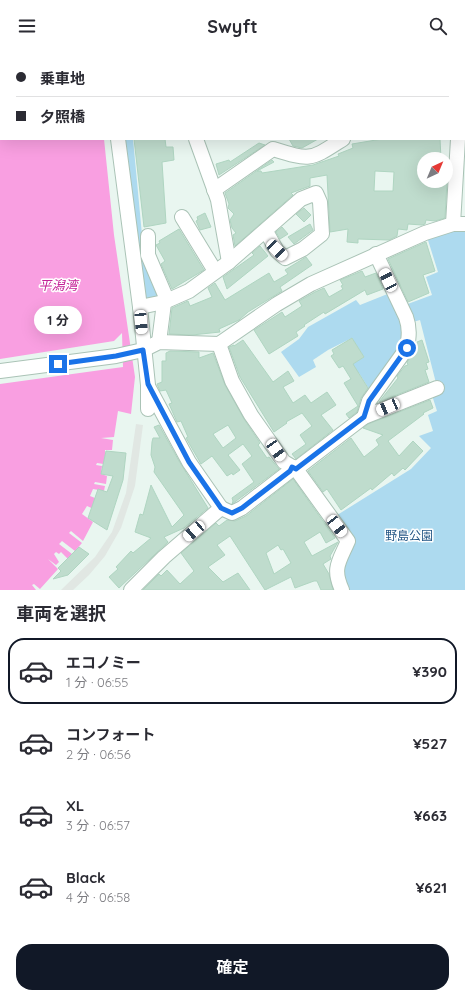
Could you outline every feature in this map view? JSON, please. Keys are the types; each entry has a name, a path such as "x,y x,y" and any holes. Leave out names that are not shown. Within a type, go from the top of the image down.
{"street":[{"path":"118,140 140,307 143,350 148,384 148,409"},
{"path":"196,140 218,200 229,262"},
{"path":"214,190 274,144 301,157 310,157 329,150 342,140"},
{"path":"0,371 116,356 143,350 160,342 219,344 276,304 311,284 425,233 459,224 458,140"},
{"path":"140,307 164,302 189,291 229,262 301,199 316,193 320,202 322,234 309,244 285,258 277,250 266,231"},
{"path":"182,217 215,271"},
{"path":"148,236 148,255 165,295 160,342"},
{"path":"364,417 369,401 407,348 409,332 406,317 376,254"},
{"path":"219,344 232,381 251,415 284,462 294,468 348,541 337,570 336,577 342,590"},
{"path":"148,384 189,462 221,508 232,513 242,508 364,417 437,388"},
{"path":"131,590 164,557 221,508"}],"green space":[{"path":"125,140 133,140 142,235 157,296 144,299 126,159"},
{"name":"野島公園","path":"465,229 465,590 348,590 340,577 351,543 334,517 411,469 431,448 419,436 433,431 428,415 437,411 431,392 437,387 420,320 413,322 405,305 432,295 426,277 438,272 427,237"},
{"path":"390,293 406,322 405,344 371,392 359,373 357,375 351,365 364,357 352,338 328,350 313,360 316,367 299,377 281,352 299,339 308,327 356,300 360,305"}],"shaded area":[{"path":"136,424 143,425 135,486 121,528 105,556 89,575 73,590 61,590 95,557 112,532 126,493"}],"water":[{"name":"平潟湾","path":"0,140 104,140 114,235 135,377 131,414 118,411 114,437 101,438 113,440 112,450 105,450 105,457 112,458 110,465 97,463 96,465 102,466 101,474 107,476 106,484 95,482 94,484 105,486 104,491 93,489 90,496 100,500 98,511 87,506 82,514 93,522 83,541 71,531 69,533 82,543 75,551 62,541 59,544 72,554 68,559 61,552 59,554 56,552 54,554 59,562 56,565 48,559 58,569 40,589 34,584 32,585 36,590 0,590"}],"pier":[{"path":"122,333 123,367 0,384 0,359 114,341"}],"building":[{"path":"134,140 165,140 166,147 173,147 174,160 162,162 166,223 144,227"},
{"path":"290,140 316,140 302,148 293,146"},
{"path":"376,140 440,140 441,152 417,152 417,188 447,188 445,218 435,221 426,220 425,224 422,225 408,224 407,230 398,229 397,236 389,240 358,239 358,243 347,242 348,229 330,232 327,175 310,178 310,186 291,193 293,195 235,246 233,235 236,233 232,228 230,220 234,214 228,208 229,204 225,193 272,160 274,162 257,171 261,171 262,173 313,165 339,156 338,154 353,148 352,144","holes":["375,171 394,172 393,191 374,191"]},
{"path":"259,143 265,145 219,175 216,164 229,160 230,162"},
{"path":"304,208 311,215 304,222 296,214"},
{"path":"205,213 211,227 200,230 196,221 198,220 197,217"},
{"path":"310,224 313,230 294,244 288,237"},
{"path":"282,227 288,234 280,239 276,232"},
{"path":"179,229 204,270 172,289 161,264 165,261 156,245 160,243 159,241"},
{"path":"426,242 435,271 423,275 429,293 408,302 388,259"},
{"path":"260,246 268,256 227,289 223,277 254,255 252,253"},
{"path":"306,257 312,265 280,287 282,291 248,312 239,320 219,329 220,332 192,335 169,334 172,308 188,301 190,306 212,297 208,288 215,283 225,300 269,273 274,282 288,274 285,270"},
{"path":"362,271 365,277 376,273 383,289 367,295 365,290 325,314 324,312 296,332 298,336 269,354 254,330 282,312 285,317 302,306 299,301 324,288 329,297 343,289 341,286 343,285 340,280"},
{"path":"352,338 364,357 353,364 368,388 361,398 357,412 349,418 346,414 358,406 344,383 351,379 343,366 339,368 331,356 334,354 332,350"},
{"path":"243,340 273,382 288,371 294,381 283,387 293,403 305,395 311,403 327,392 336,405 321,415 333,430 296,459 292,454 306,444 300,435 312,426 302,413 286,422 287,423 274,432 240,377 229,347 234,346"},
{"path":"422,340 429,362 426,363 428,369 425,370 429,382 379,402 398,378 397,376 405,366 408,365 407,362 415,352 417,342"},
{"path":"170,351 199,352 199,358 213,353 225,385 244,419 260,443 258,445 267,458 269,457 279,469 232,504 232,498 254,482 242,464 252,456 243,444 228,455 240,470 233,475 232,473 227,476 212,456 201,464 186,438 188,437 181,421 177,422 169,404 172,403 166,390 160,391 157,384 162,382 162,361 166,361 166,353","holes":["228,425 236,438 223,448 213,434"]},
{"path":"430,400 433,408 423,413 424,414 388,441 399,456 413,441 423,451 405,470 403,468 394,476 392,473 372,490 371,488 341,510 327,489 323,492 308,471 351,438 364,457 379,445 376,440 383,435 363,428 368,424"},
{"path":"159,425 208,508 184,528 164,537 168,542 119,588 109,577 118,569 116,567 131,551 133,553 151,538 135,532 140,514 143,515 151,485 172,527 184,515 154,472 155,467 151,455 152,442 153,438 160,438 154,427"},
{"path":"106,451 126,453 123,480 107,530 88,518 98,489 107,492 113,476 101,474"},
{"path":"293,479 335,538 326,543 320,532 304,542 312,556 338,542 330,556 331,559 323,564 329,574 333,590 321,590 317,581 295,588 291,577 265,590 230,536 217,545 225,555 208,567 223,582 238,573 250,590 143,590 159,574 161,576 167,570 180,584 194,571 181,553 216,523 219,526 227,520 235,521 246,516","holes":["278,545 281,550 283,549 291,563 274,574 266,553"]},
{"path":"79,547 89,554 68,575 53,579 61,571 58,568"}],"route":[{"path":"58,364 116,356 143,350 148,384 189,462 221,508 232,513 242,508 290,471 292,467 296,469 364,417 369,401 407,348"}]}
